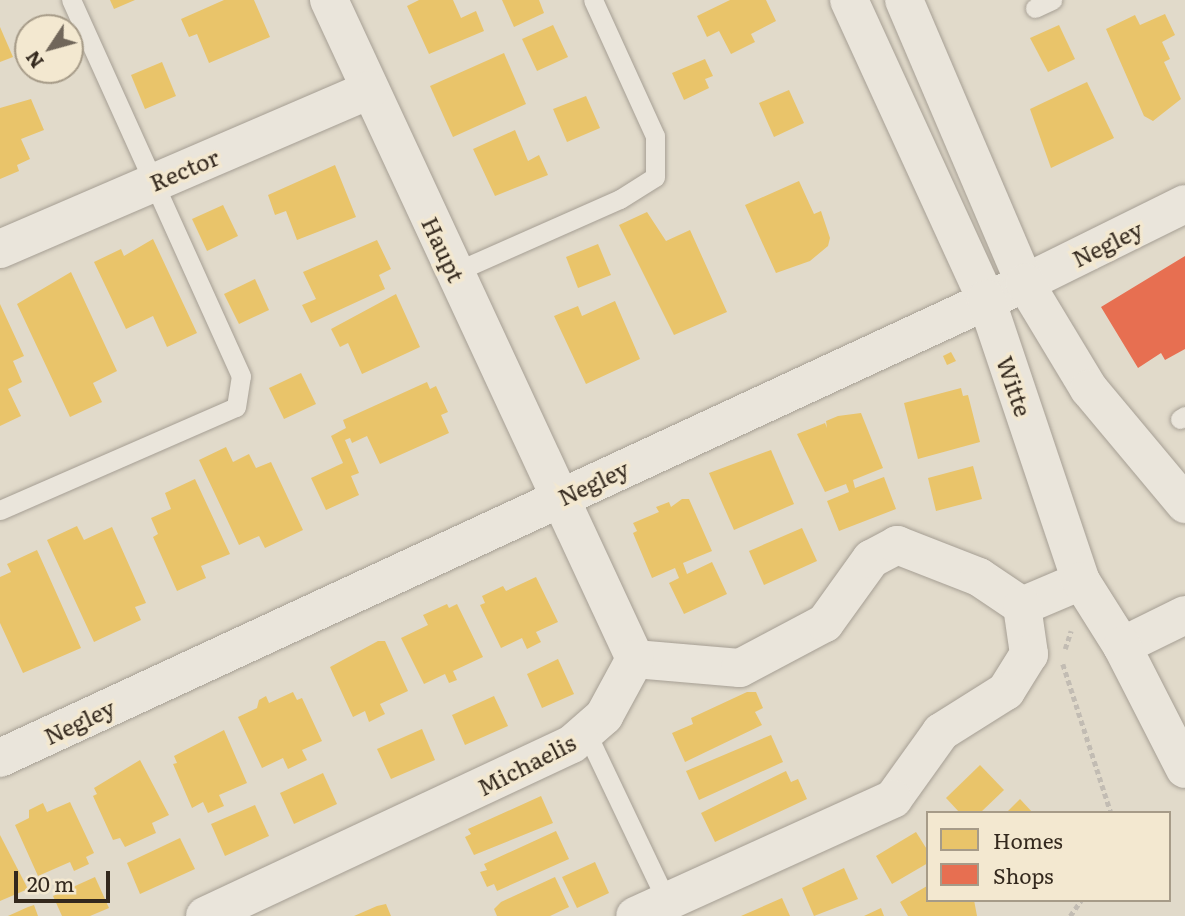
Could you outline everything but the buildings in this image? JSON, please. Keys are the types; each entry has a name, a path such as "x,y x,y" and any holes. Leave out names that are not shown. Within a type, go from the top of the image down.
{"street":[{"name":"Haupt","path":"328,0 635,659"},
{"name":"Witte","path":"849,0 986,299 1072,585 1122,646 1185,769"},
{"path":"904,0 1025,283 1089,389 1185,504"},
{"name":"Rector","path":"0,249 369,90"},
{"name":"Negley","path":"0,758 1025,283 1185,204"},
{"path":"635,659 740,668 825,623 871,559 897,545 979,577 1021,606 1028,654 1006,691 941,732 893,799 651,909"},
{"path":"1021,606 1072,585"},
{"path":"1122,646 1185,615"},
{"name":"Michaelis","path":"205,916 572,744 604,716 635,659"}],"lane":[{"path":"0,510 236,407 241,376 71,0"},
{"path":"455,272 620,199 655,177 655,136 593,0"},
{"path":"586,732 651,909"}],"path":[{"path":"1072,585 1074,621 1061,659 1110,811"}]}
